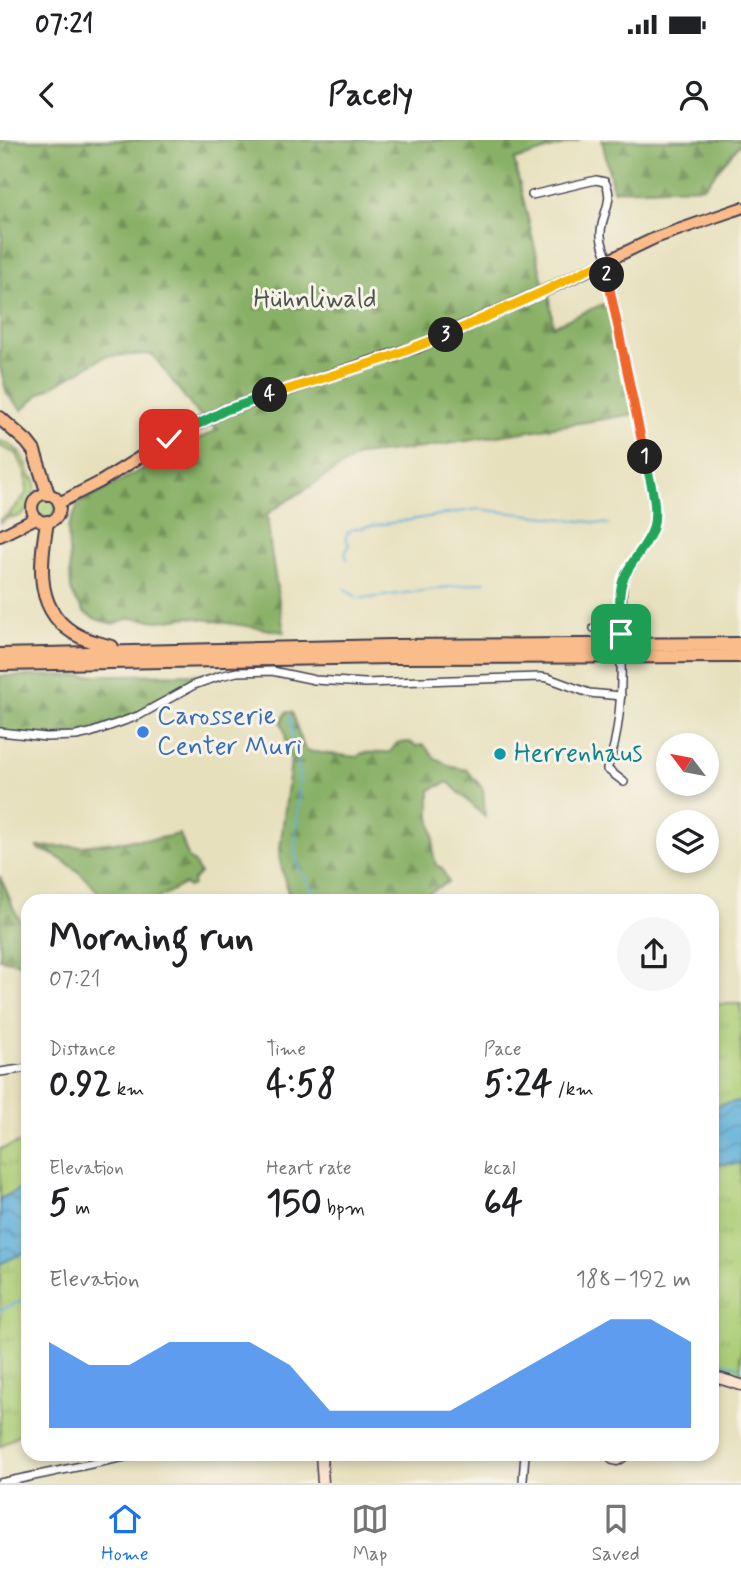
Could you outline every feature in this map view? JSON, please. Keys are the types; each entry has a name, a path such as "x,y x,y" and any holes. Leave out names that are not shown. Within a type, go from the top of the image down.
{"highway":[{"path":"0,418 34,451 43,495"},
{"path":"0,433 15,439 29,454 43,495"},
{"path":"38,516 41,580 51,609 65,626 82,638 128,651"},
{"path":"0,654 468,645 741,644"},
{"path":"0,664 393,657 741,656"}],"main road":[{"path":"59,503 100,482 169,439 226,410 416,347 667,233 741,208"},
{"path":"0,529 38,516 55,519 60,507 55,497 43,495 34,502 38,516"},
{"path":"0,536 38,516"}],"street":[{"path":"532,195 596,180 605,182 608,189 610,200 601,234 653,495 653,527 623,581 621,630 594,628"},
{"path":"621,662 621,696 612,756 607,769 624,782"},
{"path":"0,732 46,737 76,736 138,716 184,689 232,672 272,671 324,681 365,683 540,677 589,693 621,696"},
{"path":"0,1072 21,1069"},
{"path":"719,1378 741,1385"},
{"path":"0,1482 104,1461"},
{"path":"321,1461 323,1483"},
{"path":"523,1480 524,1461"}],"green space":[{"name":"Hühnliwald","path":"0,140 580,140 514,160 543,282 550,299 553,326 610,301 635,414 423,448 359,455 267,514 284,632 190,617 159,621 130,618 112,624 96,619 85,613 71,590 68,528 79,503 218,429 196,412 152,354 106,356 38,395 22,410 7,394 0,367"},
{"path":"602,140 741,140 741,143 704,187 613,190"},
{"path":"0,441 21,454 35,485 32,502 26,511 0,523 0,519 9,514 27,493 26,474 17,454 0,446"},
{"path":"46,497 53,500 56,507 53,514 46,517 39,514 36,507 39,500"},
{"path":"209,674 143,711 101,728 72,734 0,736 0,676"},
{"path":"286,712 292,712 306,751 357,757 362,753 390,752 397,743 410,742 416,746 424,745 434,757 452,767 467,770 483,789 485,817 448,782 430,790 433,853 436,865 442,868 448,882 427,894 288,894 279,857 291,760 286,750 285,733 281,723"},
{"path":"180,834 189,859 200,873 193,885 188,887 185,884 166,894 98,894 75,870 38,847 83,846"},
{"path":"0,876 21,922 21,963 0,959"},
{"path":"719,1004 741,1004 741,1379 719,1371"},
{"path":"21,1142 21,1433 0,1447 0,1149"}],"water":[{"path":"741,1101 741,1164 719,1164 719,1105"},
{"path":"21,1189 21,1254 0,1264 0,1199"}],"waterway":[{"path":"347,559 345,554 349,545 346,538 347,533 353,529 478,509 608,524"},
{"path":"344,588 356,597 370,598 485,582"},
{"path":"290,716 298,760 295,849 299,869 316,894"},
{"path":"0,1311 21,1300"},
{"path":"719,1361 741,1367"}],"place":[{"name":"Carosserie Center Muri","path":"143,732"},
{"name":"Herrenhaus","path":"500,754"}],"route":[{"path":"169,439 235,407 430,342 603,262 609,279 655,512 649,537 621,586 621,634"}]}
